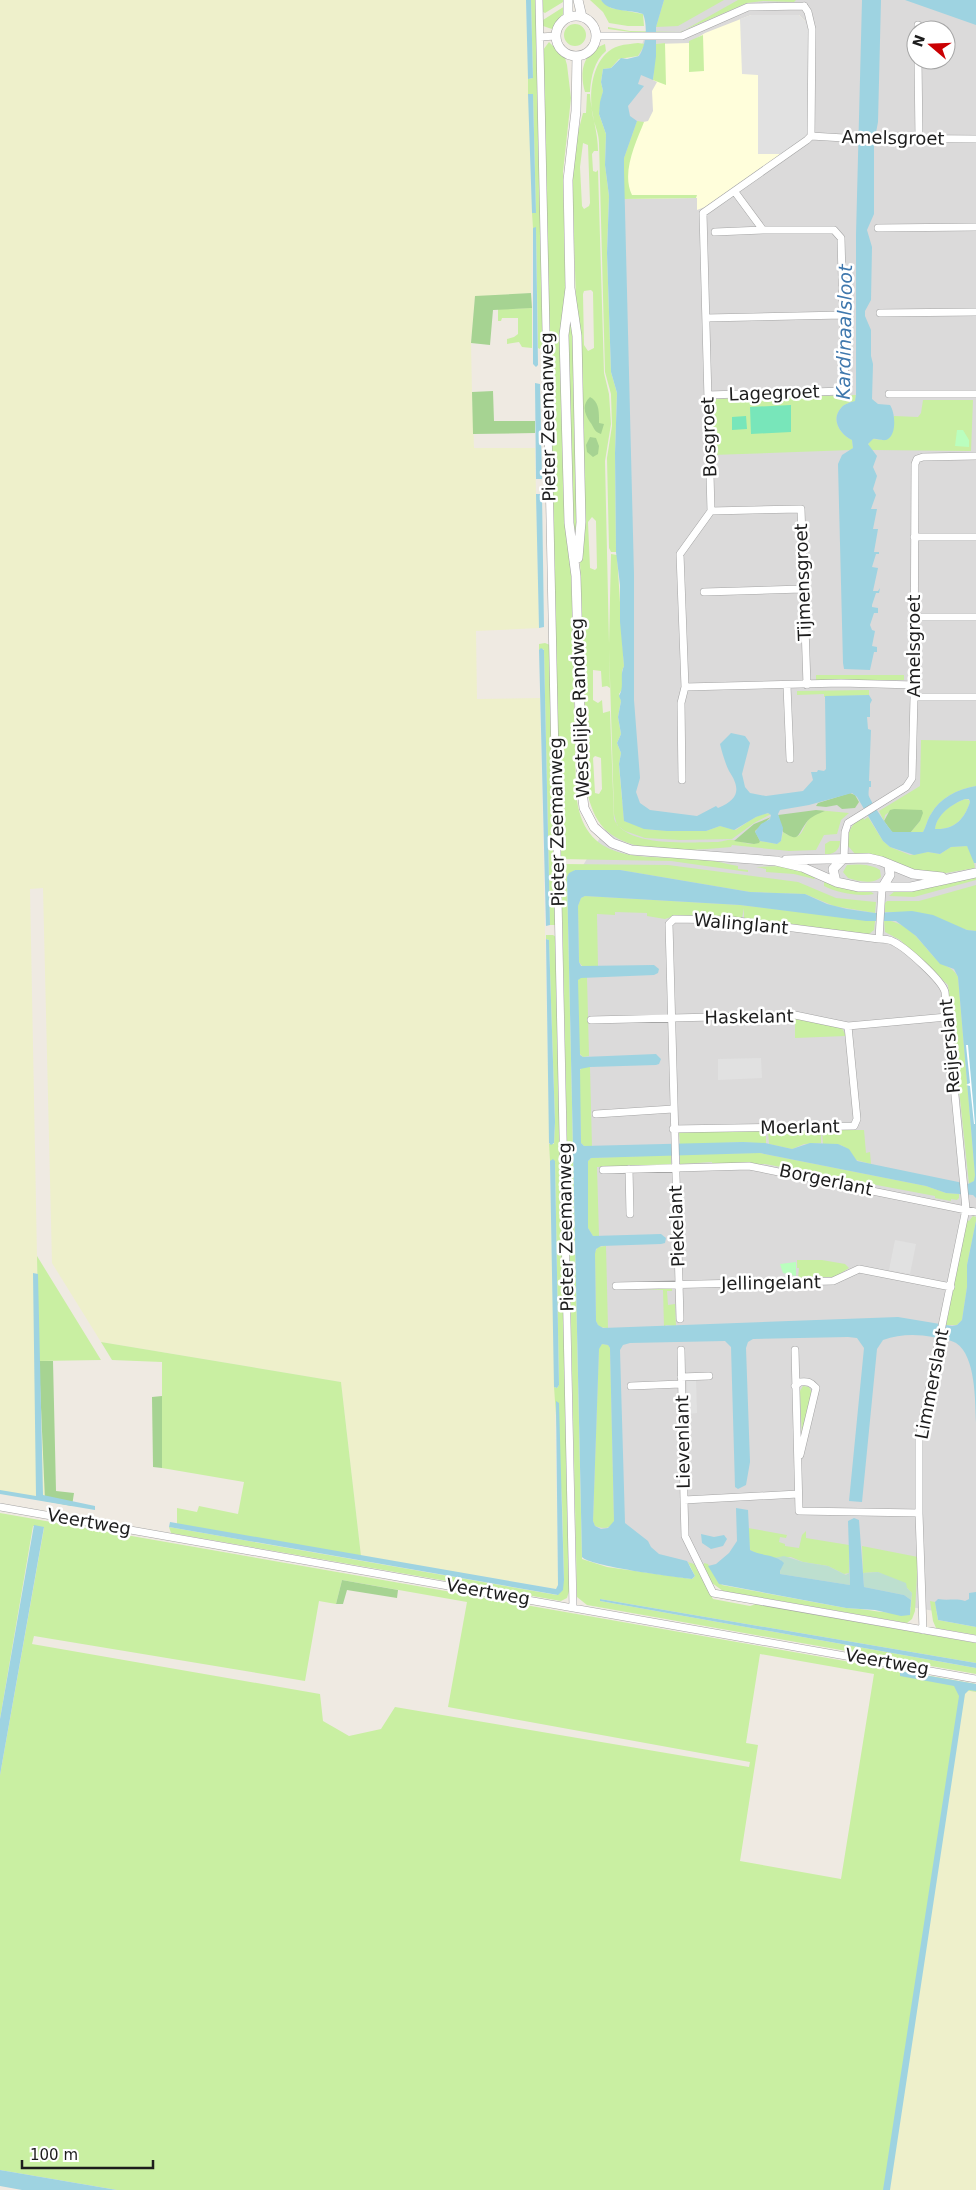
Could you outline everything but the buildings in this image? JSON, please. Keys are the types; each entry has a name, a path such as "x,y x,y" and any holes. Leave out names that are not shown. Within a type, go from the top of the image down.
{"street":[{"name":"Pieter Zeemanweg","path":"539,0 573,1607"},
{"path":"568,0 568,18"},
{"path":"578,0 582,16 592,24 596,36 588,52 577,56 564,52 560,48 556,36 559,25 568,18 582,16"},
{"path":"596,36 662,37 690,33 748,8 805,3 812,29 810,136"},
{"path":"540,38 556,36"},
{"name":"Westelijke Randweg","path":"576,576 581,522 577,336 570,288 568,180 576,111 577,56"},
{"path":"918,70 919,139"},
{"name":"Amelsgroet","path":"810,136 976,139"},
{"name":"Bosgroet","path":"711,511 703,213 735,192 810,136"},
{"path":"735,192 762,230"},
{"path":"878,228 976,227"},
{"name":"Lagegroet","path":"708,395 845,391 841,238 834,230 715,232"},
{"name":"Westelijke Randweg","path":"570,288 564,335 569,523 576,576 580,773 583,804 590,821 605,838 630,850 776,861 868,858 913,874 950,878"},
{"path":"880,313 976,312"},
{"path":"706,318 843,315"},
{"path":"889,394 976,394"},
{"name":"Amelsgroet","path":"844,858 845,828 848,823 906,787 912,778 915,464 917,459 923,457 976,456"},
{"name":"Tijmensgroet","path":"711,511 801,509 802,589 807,685"},
{"path":"682,780 681,703 685,687 680,554 711,511"},
{"path":"914,537 976,537"},
{"path":"704,592 802,589"},
{"path":"914,617 976,617"},
{"path":"685,687 914,685"},
{"path":"787,686 790,758"},
{"path":"914,697 976,697"},
{"path":"836,882 833,869 844,858"},
{"name":"Westelijke Randweg","path":"776,861 802,868 851,886 882,888 911,887 975,873"},
{"path":"879,938 882,888 890,875 889,864"},
{"name":"Walinglant","path":"674,1166 668,928 674,919 730,920 879,938"},
{"name":"Reijerslant","path":"879,938 888,939 898,944 939,980 945,992 966,1208"},
{"name":"Haskelant","path":"670,1018 795,1014 848,1026 948,1017"},
{"path":"591,1020 670,1018"},
{"name":"Moerlant","path":"673,1133 854,1126 857,1119 848,1026"},
{"path":"596,1114 673,1109"},
{"name":"Piekelant","path":"603,1170 674,1166 678,1285"},
{"name":"Borgerlant","path":"674,1166 749,1166 767,1168 975,1211"},
{"path":"629,1169 630,1214"},
{"name":"Limmerslant","path":"923,1630 919,1513 919,1438 966,1208"},
{"name":"Jellingelant","path":"616,1286 833,1281 859,1269 951,1287"},
{"path":"678,1285 680,1319"},
{"name":"Lievenlant","path":"681,1350 684,1500 798,1494"},
{"path":"795,1350 800,1511 919,1513"},
{"name":"Lievenlant","path":"630,1386 709,1376"},
{"path":"795,1386 800,1382 806,1382 812,1383 816,1388 798,1463"},
{"path":"684,1500 685,1536 713,1593 976,1639"},
{"name":"Veertweg","path":"0,1507 976,1679"}],"shaded area":[{"path":"0,0 526,0 533,228 531,293 475,297 471,343 472,392 474,448 535,448 539,628 476,631 477,699 540,698 555,1401 558,1585 556,1589 361,1556 341,1382 101,1342 52,1263 43,888 30,889 39,1361 45,1501 0,1493"},
{"path":"649,0 976,0 976,1618 875,1601 589,1546 572,883 629,791 615,123 655,7"},
{"path":"751,15 799,15 805,21 805,137 705,207 697,210 697,198 624,199 624,170 639,123 648,121 653,111 652,91 657,82 653,80 656,44 689,43 705,33"},
{"path":"751,15 799,15 809,29 808,131 805,137 783,154 758,154 758,75 742,74 740,19"},
{"path":"761,1058 762,1078 718,1080 718,1059"},
{"path":"895,1240 916,1244 910,1274 889,1270"},
{"path":"696,1380 697,1413 688,1414 687,1381"},
{"path":"784,1556 803,1562 828,1566 846,1575 849,1573 849,1568 850,1585 780,1574 781,1560 774,1558"},
{"path":"878,1572 906,1583 907,1588 912,1593 911,1600 904,1595 864,1587 863,1573"},
{"path":"965,1690 976,1692 976,2190 887,2190"}],"green space":[{"path":"531,0 537,0 543,344 540,349 538,348 536,228 533,228 532,213 536,213 533,95 528,94 528,79 533,78"},
{"path":"542,0 563,0 563,2 545,13 543,12"},
{"path":"590,0 601,0 611,8 643,14 644,26 609,23 603,12"},
{"path":"664,0 724,0 678,26 656,27"},
{"path":"738,0 796,0 794,2 763,1 747,3 684,30"},
{"path":"565,6 563,14 552,29 543,26 543,20"},
{"path":"575,24 583,27 586,35 583,43 575,46 567,43 564,35 567,27"},
{"path":"608,27 630,31 680,32 638,33 608,29"},
{"path":"703,35 704,71 689,72 689,41"},
{"path":"549,42 565,58 571,98 563,172 576,792 581,816 590,833 602,845 618,852 636,856 697,858 738,866 738,869 748,870 748,872 671,861 560,859 543,50"},
{"path":"638,43 645,44 638,56 619,59 611,68 603,69 601,82 603,91 599,114 606,134 605,165 609,196 607,253 611,372 617,393 615,453 616,552 611,552 609,548 607,458 612,426 611,394 605,372 599,140 593,117 591,97 594,76 603,57 610,50 619,46"},
{"path":"665,43 666,85 653,80 656,44"},
{"path":"605,44 606,51 594,70 590,92 585,92 582,77 584,64 592,52"},
{"path":"587,94 590,94 598,144 598,151 594,151 592,154 593,171 596,172 598,170 604,373 609,394 611,424 605,461 610,688 607,686 602,687 601,671 593,670 593,700 598,703 602,700 603,713 610,711 614,819 621,828 632,835 645,839 676,842 736,840 750,844 760,841 777,844 781,841 783,832 796,837 800,835 812,816 825,812 817,810 849,813 841,820 837,834 824,835 816,850 789,851 732,845 731,847 667,850 634,845 620,840 601,825 595,816 588,796 580,562 583,523 572,175 575,144 583,113 586,113","holes":["583,143 588,145 590,203 584,209 582,206 580,167","591,290 593,292 594,348 588,351 584,345 584,291","592,517 596,521 597,568 595,570 590,568 588,522","595,756 601,758 602,789 599,794 595,793 593,758"]},
{"path":"637,121 644,122 629,168 629,186 632,195 697,195 696,198 624,199 624,158"},
{"path":"531,293 532,308 493,310 490,345 471,343 475,296"},
{"path":"532,308 532,348 522,347 519,342 507,344 507,339 518,334 518,318 502,318 501,321 498,321 498,309"},
{"path":"570,308 575,335 577,547 571,522 567,335"},
{"path":"493,391 494,421 535,421 535,433 473,434 472,392"},
{"path":"856,395 855,401 842,407 837,417 838,427 844,435 852,440 853,448 851,450 712,455 710,405 714,399"},
{"path":"590,397 596,402 599,412 599,423 604,424 601,434 595,431 585,413 586,403"},
{"path":"923,400 973,400 971,451 872,450 868,447 872,439 883,440 889,438 892,432 894,416 918,417 921,413"},
{"path":"791,405 791,432 751,434 750,407"},
{"path":"746,416 747,429 732,430 732,417"},
{"path":"957,430 963,430 969,440 969,447 955,446"},
{"path":"590,437 596,438 599,446 598,454 593,457 587,452 586,445"},
{"path":"611,554 617,555 624,666 622,671 623,688 619,694 621,701 618,717 621,734 617,743 621,753 619,765 624,821 652,830 706,831 720,826 736,830 757,816 771,814 754,823 732,839 680,840 645,838 625,831 617,825 614,814 609,644"},
{"path":"545,643 550,645 556,925 550,925 544,650 539,650 539,644"},
{"path":"816,675 904,675 904,680 816,681"},
{"path":"869,690 869,695 824,697 824,694 797,695 797,691"},
{"path":"921,740 976,741 976,786 962,789 944,799 931,814 923,832 910,833 920,821 894,809 885,815 884,821 879,811 920,786"},
{"path":"850,793 855,795 859,802 855,808 842,809 837,805 816,806 818,803"},
{"path":"965,799 970,802 965,814 957,823 948,828 935,829 939,818 950,806"},
{"path":"816,810 825,811 810,819 798,836 792,837 783,832 778,815"},
{"path":"890,810 922,810 923,813 920,821 910,833 892,832 884,821"},
{"path":"771,817 755,831 760,841 759,843 734,841 754,824"},
{"path":"863,817 864,820 868,817 883,841 890,847 910,855 928,852 940,854 951,847 967,846 973,857 975,868 946,873 915,871 856,855 848,846 849,836 855,823"},
{"path":"830,841 840,841 839,847 833,853 825,855 825,844"},
{"path":"561,864 668,865 798,882 836,898 876,902 875,913 834,906 805,894 750,892 620,870 575,870 567,877 582,1559 607,1567 692,1579 695,1576 688,1562 694,1564 713,1599 750,1606 756,1604 976,1643 976,1663 600,1599 600,1601 976,1668 976,1674 587,1605 577,1597"},
{"path":"847,865 873,867 880,870 881,877 869,882 848,878 843,872"},
{"path":"783,866 797,868 817,877 814,879 794,874 766,872 766,869 756,867"},
{"path":"976,877 976,880 914,897 889,896 895,891"},
{"path":"824,880 870,891 874,894 855,895 836,891 824,886"},
{"path":"976,885 976,931 967,930 917,912 885,912 885,903 887,901 919,901"},
{"path":"585,896 740,905 875,921 874,930 869,934 744,918 744,908 742,918 723,915 723,917 674,916 665,919 647,916 647,913 615,912 615,915 597,914 598,967 583,967 579,962 578,906 581,898"},
{"path":"884,920 907,929 919,939 938,961 956,973 958,977 975,1175 974,1181 969,1184 948,985 900,940 885,932"},
{"path":"546,935 556,937 570,1588 567,1598 561,1601 171,1533 169,1527 557,1595 564,1580 562,1501 554,1387 557,1388 559,1385 555,1161 550,1161 549,1144 554,1144 555,1122 549,940 546,939"},
{"path":"587,977 589,1056 583,1057 579,1053 577,983 579,978"},
{"path":"795,1018 842,1028 846,1036 795,1038"},
{"path":"582,1067 590,1067 592,1147 584,1146 581,1143 579,1072"},
{"path":"821,1129 821,1143 804,1144 792,1149 769,1144 768,1130"},
{"path":"766,1130 766,1144 743,1142 680,1145 679,1132"},
{"path":"864,1130 866,1153 870,1152 871,1164 856,1160 842,1146 823,1144 822,1131"},
{"path":"760,1153 926,1186 946,1193 959,1194 959,1198 957,1200 951,1199 951,1201 935,1198 935,1196 765,1164 712,1162 680,1164 680,1154"},
{"path":"671,1155 671,1164 597,1167 599,1236 593,1236 588,1228 588,1161 591,1158"},
{"path":"973,1216 976,1217 976,1221 967,1265 967,1287 962,1320 957,1325 946,1325 967,1220 969,1221"},
{"path":"606,1246 608,1328 599,1327 596,1321 595,1252 598,1247"},
{"path":"37,1256 101,1360 39,1361"},
{"path":"797,1260 822,1260 845,1264 849,1268 835,1277 798,1278 799,1268 797,1268"},
{"path":"796,1262 796,1276 783,1273 780,1264"},
{"path":"672,1288 672,1291 667,1291 668,1305 675,1304 676,1326 666,1325 664,1327 663,1290 646,1289"},
{"path":"101,1342 341,1382 361,1556 177,1524 177,1508 197,1512 199,1506 238,1514 244,1482 162,1468 162,1362 112,1360"},
{"path":"602,1344 608,1345 610,1348 614,1521 611,1526 604,1528 595,1526 593,1521 599,1348"},
{"path":"39,1361 53,1361 56,1491 74,1493 72,1506 45,1501"},
{"path":"803,1386 809,1387 812,1393 802,1437 800,1391"},
{"path":"162,1396 162,1468 153,1467 152,1397"},
{"path":"0,1513 976,1684 976,1692 965,1690 887,2190 117,2190 0,2170 0,1775 44,1528 33,1526 0,1719","holes":["342,1580 467,1602 448,1707 750,1762 749,1767 395,1707 381,1729 349,1736 323,1721 320,1694 32,1644 34,1636 305,1681 319,1601 336,1604","760,1654 874,1674 841,1879 740,1861 758,1745 746,1743"]},
{"path":"748,1528 787,1535 786,1538 780,1537 779,1542 785,1544 785,1546 799,1548 802,1535 806,1531 806,1538 849,1545 849,1573 844,1574 828,1566 803,1562 791,1557 774,1558 757,1554 750,1550"},
{"path":"862,1546 918,1557 915,1611 912,1619 907,1623 723,1591 712,1583 703,1567 704,1563 708,1564 722,1585 846,1608 910,1614 912,1593 907,1588 878,1572 863,1573"},
{"path":"342,1580 398,1590 397,1598 347,1590 343,1604 336,1604"},
{"path":"930,1601 935,1602 938,1620 976,1627 976,1635 936,1628"}],"water":[{"path":"526,0 531,0 533,78 528,79"},
{"path":"601,0 664,0 656,27 656,56 653,80 641,75 638,84 644,86 628,106 630,116 637,121 624,158 634,575 634,700 640,778 636,792 640,803 650,810 697,816 716,806 718,808 725,805 734,797 736,788 726,765 720,744 731,733 745,736 750,743 742,774 745,787 750,793 766,796 803,791 813,780 811,772 824,771 826,769 825,696 869,695 872,700 870,704 870,717 867,717 868,729 871,730 869,781 871,781 871,787 869,787 869,794 876,808 893,832 923,832 928,819 939,803 962,789 976,786 976,863 974,863 967,846 951,847 940,854 928,852 914,855 890,847 883,841 857,797 852,793 809,805 780,810 778,814 783,828 781,841 777,844 760,841 755,832 761,824 770,819 771,815 768,813 756,817 734,830 720,826 706,831 667,831 644,829 624,821 619,764 621,753 617,743 621,734 618,717 624,666 620,622 620,585 616,552 615,453 617,393 611,372 607,253 609,196 605,165 606,134 599,114 603,91 601,82 603,69 611,68 621,58 627,59 639,56 645,41 646,30 643,14 614,9","holes":["969,799 968,808 957,823 948,828 935,829 936,824 946,810 960,801"]},
{"path":"862,0 881,0 878,122 874,143 874,214 867,230 872,247 871,300 865,311 865,316 871,330 871,356 873,364 872,399 878,404 890,405 894,422 893,432 888,439 873,439 868,444 877,456 873,467 877,476 873,489 876,495 871,509 877,509 873,529 878,529 874,552 879,552 879,554 876,554 872,567 878,568 873,591 878,591 880,588 872,605 872,607 878,608 878,613 874,613 870,625 872,630 875,631 872,646 877,647 877,652 874,652 870,670 844,669 843,663 838,464 842,455 853,448 852,440 844,435 837,422 838,413 842,407 855,401 856,395 856,235"},
{"path":"905,0 976,0 976,25"},
{"path":"528,94 533,94 536,213 532,213"},
{"path":"536,227 538,365 536,367 533,364 533,228"},
{"path":"535,383 540,384 542,479 536,479"},
{"path":"536,494 542,494 544,627 539,628"},
{"path":"541,648 544,650 550,925 546,926 539,650"},
{"path":"575,870 620,870 750,892 805,894 827,904 847,909 875,913 912,911 933,915 967,930 976,931 976,1198 973,1195 946,1193 926,1186 760,1153 591,1158 588,1161 588,1228 593,1236 661,1234 666,1238 665,1243 661,1244 601,1246 596,1249 596,1321 603,1328 898,1317 952,1326 957,1325 962,1320 967,1287 967,1265 976,1221 976,1423 975,1391 971,1368 963,1349 951,1341 927,1336 902,1336 883,1340 877,1349 862,1502 849,1501 864,1348 857,1338 753,1339 748,1342 746,1348 750,1462 746,1485 738,1489 735,1487 731,1347 725,1341 630,1343 623,1345 620,1350 625,1523 648,1541 651,1547 659,1554 687,1561 695,1576 692,1579 651,1574 600,1564 582,1557 567,877 569,873","holes":["585,896 740,905 866,921 896,921 916,936 940,964 954,969 958,977 974,1181 968,1184 857,1161 849,1149 838,1144 810,1143 792,1149 765,1143 743,1142 584,1146 581,1143 580,1069 656,1065 659,1064 661,1059 656,1054 583,1057 580,1055 578,980 581,978 654,975 658,973 659,969 654,965 581,966 579,962 578,906 581,898","602,1344 608,1345 610,1348 614,1521 608,1528 601,1529 595,1526 593,1521 599,1349"]},
{"path":"546,939 549,940 555,1122 554,1143 551,1145 549,1143"},
{"path":"553,1159 555,1161 559,1385 557,1388 554,1387 550,1161"},
{"path":"33,1273 38,1274 43,1495 95,1506 95,1510 0,1494 0,1490 36,1496"},
{"path":"556,1401 559,1403 564,1580 563,1590 558,1595 169,1527 170,1522 556,1589 558,1585"},
{"path":"736,1508 748,1510 750,1550 781,1560 784,1563 780,1574 850,1585 848,1521 854,1518 859,1520 864,1587 904,1595 911,1600 910,1615 901,1616 875,1610 846,1608 719,1584 708,1566 716,1564 729,1553 737,1541"},
{"path":"34,1525 44,1527 0,1775 0,1719"},
{"path":"701,1534 714,1537 724,1535 727,1539 723,1546 711,1549 702,1543"},
{"path":"976,1592 976,1627 938,1620 935,1602 938,1599 965,1601 969,1599 969,1593"},
{"path":"600,1599 976,1663 976,1668 600,1601"},
{"path":"900,1671 976,1684 976,1691 969,1690 965,1694 890,2190 883,2190 959,1696 954,1686 900,1676"},
{"path":"0,2170 117,2190 22,2190 0,2186"}],"pier":[{"path":"966,1045 968,1045 975,1124 970,1086 966,1085 970,1083"}],"water label":[{"name":"Kardinaalsloot","path":"844,332"}]}
